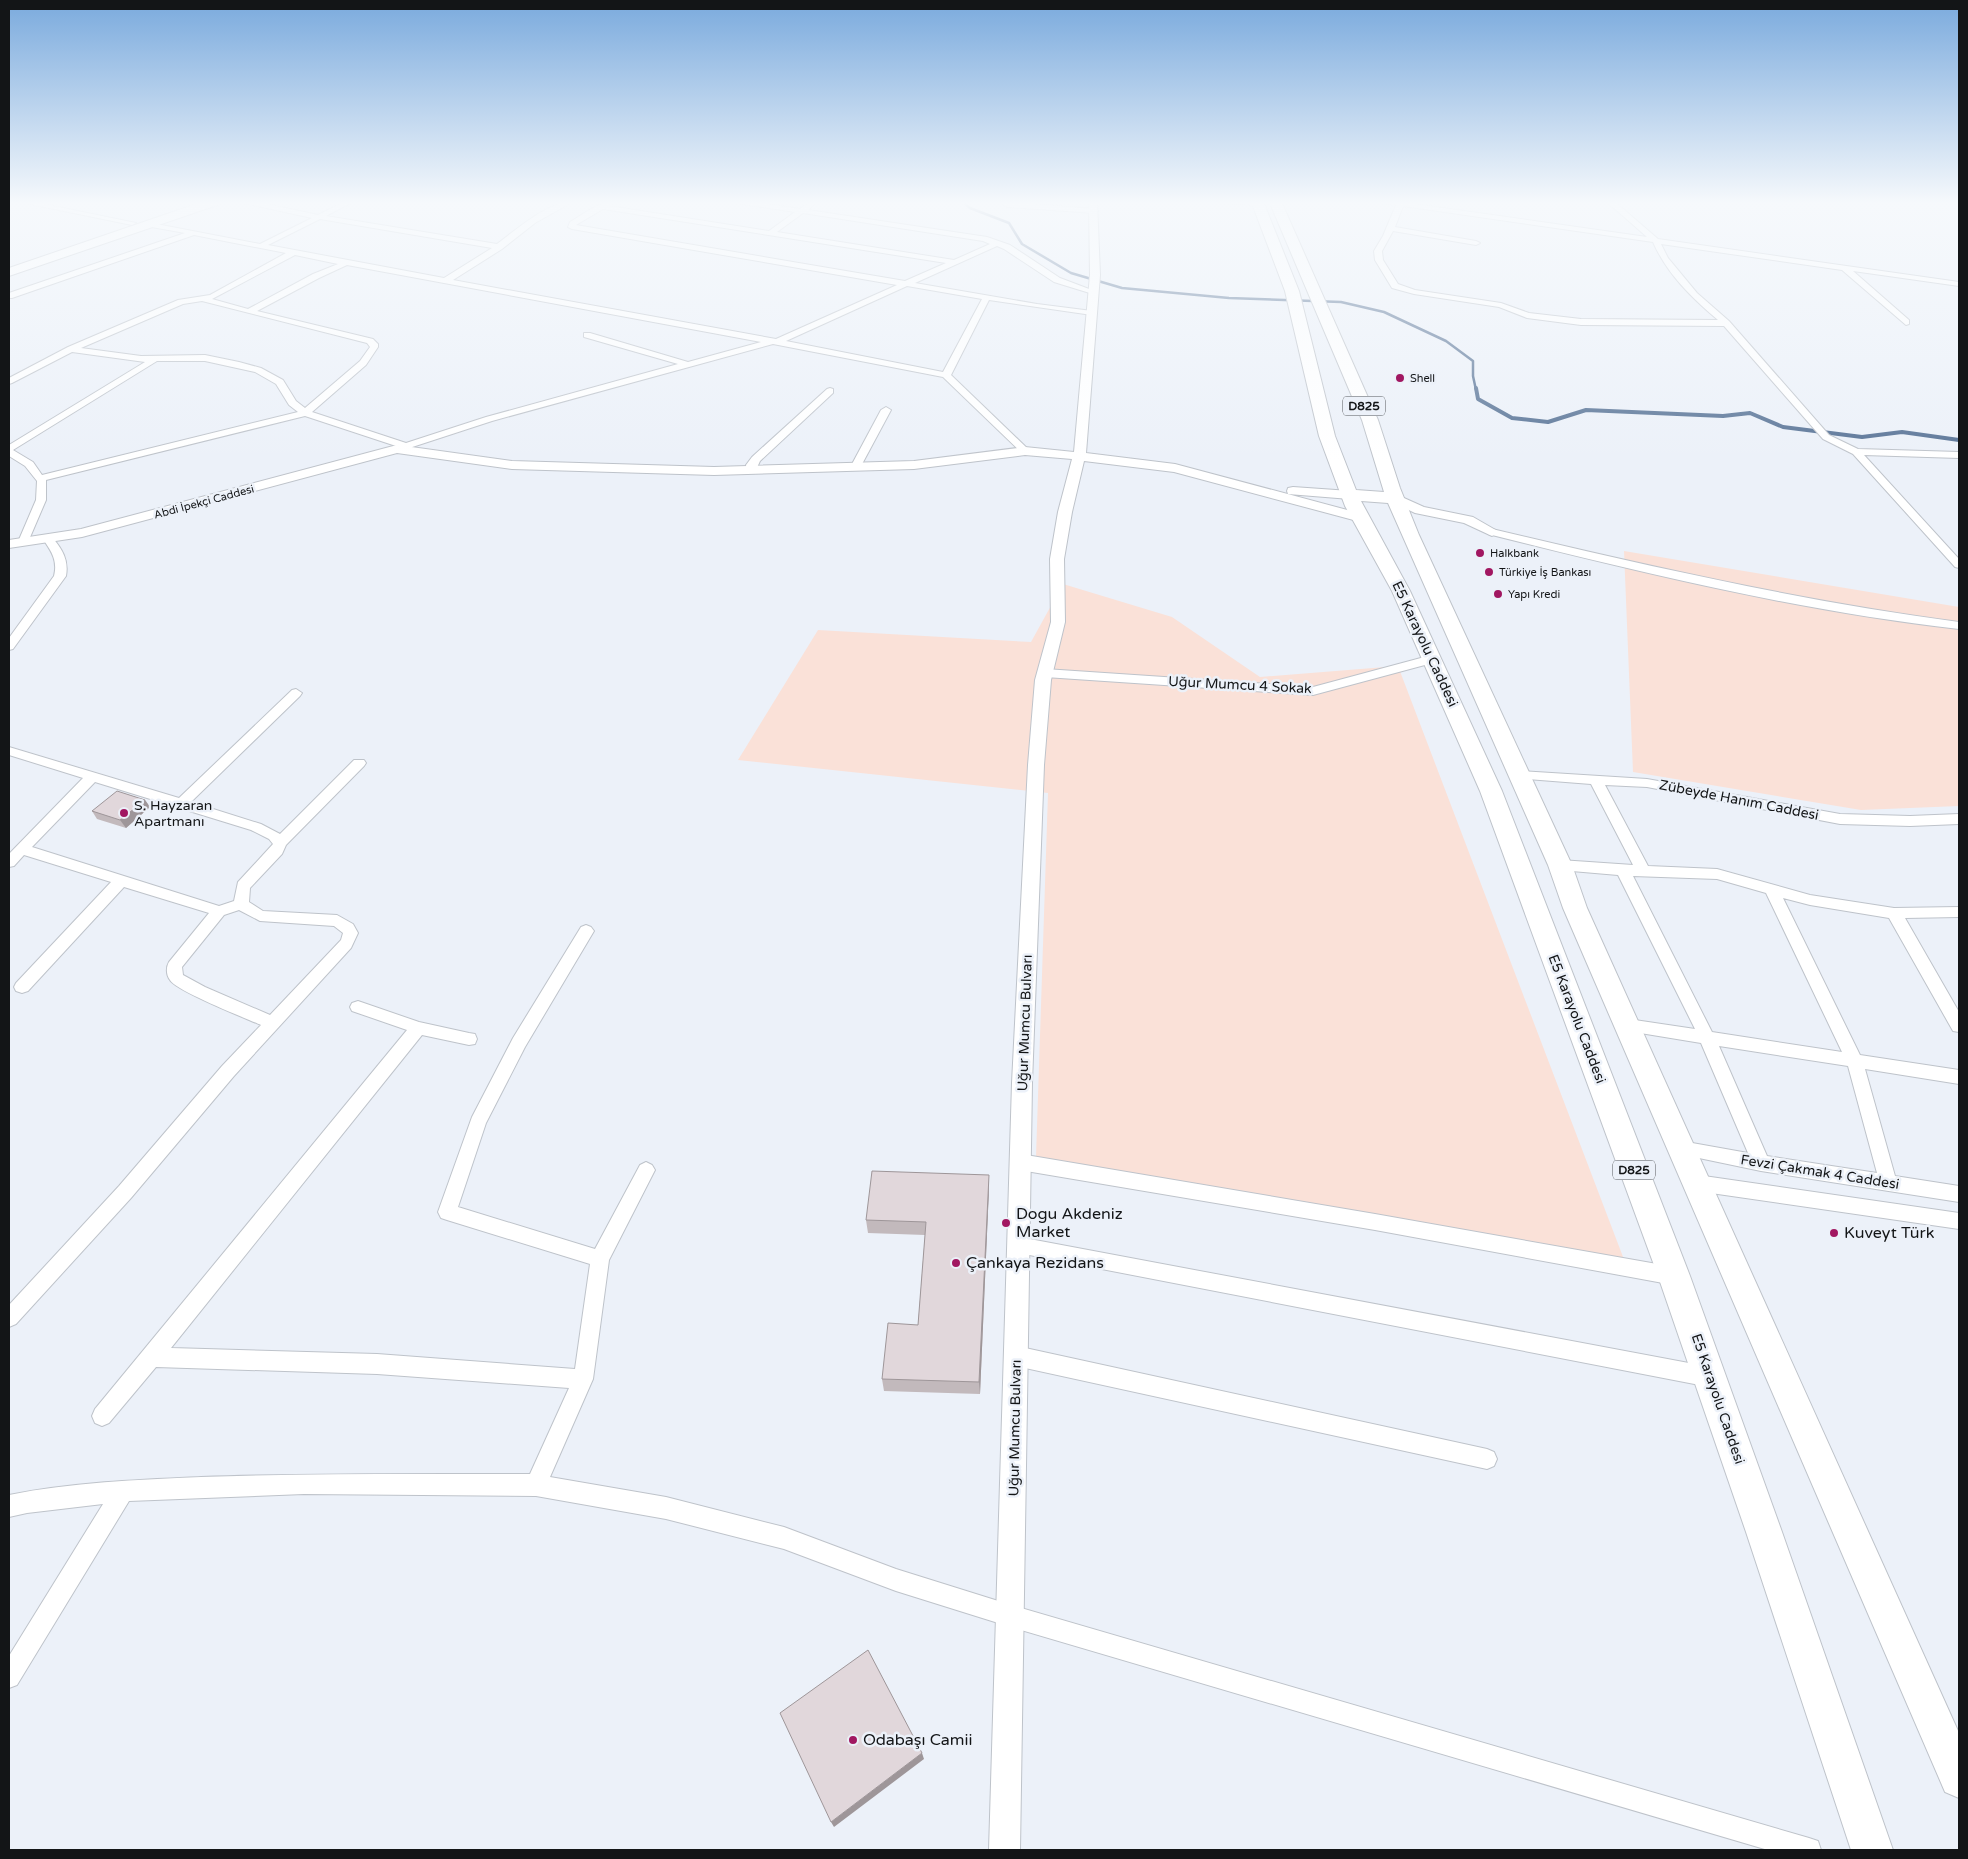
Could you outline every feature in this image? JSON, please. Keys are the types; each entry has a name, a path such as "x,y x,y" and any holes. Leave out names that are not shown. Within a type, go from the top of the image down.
{"highway":[{"name":"E5 Karayolu Caddesi","path":"1290,288 1327,436 1380,512 1519,776 1560,865 1575,908 1628,1024 1959,1778"},
{"name":"E5 Karayolu Caddesi","path":"1314,288 1370,420 1380,512 1401,591 1492,791 1674,1276 1872,1850"}],"street":[{"path":"9,296 33,288"},
{"path":"9,381 71,349 181,302 212,297 229,288"},
{"path":"250,311 294,288"},
{"path":"487,288 946,375 1024,451"},
{"path":"401,448 489,419 776,342 897,288"},
{"path":"935,288 1092,313"},
{"name":"Uğur Mumcu Bulvarı","path":"1004,1850 1011,1616 1020,1162 1036,775 1045,672 1058,622 1057,559 1065,512 1080,456 1094,288"},
{"path":"1401,288 1414,292 1501,305 1527,315 1581,322 1726,323"},
{"path":"1688,288 1726,323 1826,437 1856,452 1959,566"},
{"path":"1867,288 1906,322"},
{"path":"946,375 987,297"},
{"path":"41,478 305,413 363,363 374,347 374,344 370,341 204,299"},
{"path":"587,335 689,364"},
{"path":"71,349 141,359 220,359 258,370 280,382 292,403 305,413 401,448 512,465 648,470 751,470 914,465 1024,451 1080,456 1175,468 1227,483 1492,532 1607,560 1784,598 1873,614 1959,626"},
{"path":"23,542 41,500 42,480 29,464 9,450 155,359"},
{"path":"751,470 750,465 830,391"},
{"path":"856,466 886,410"},
{"name":"Abdi İpekçi Caddesi","path":"9,544 48,539 143,518 401,448"},
{"path":"1856,452 1959,455"},
{"path":"1227,483 1380,512 1420,510 1468,520 1492,532"},
{"path":"9,646 60,576 63,567 62,560 48,539"},
{"name":"Uğur Mumcu 4 Sokak","path":"1045,672 1313,692 1432,659"},
{"path":"181,804 296,692"},
{"path":"9,751 256,826 274,836 280,843"},
{"path":"241,904 243,886 277,850 280,843 359,763"},
{"name":"Zübeyde Hanım Caddesi","path":"1519,776 1647,783 1840,819 1910,821 1959,819"},
{"path":"9,862 92,777"},
{"path":"1596,781 1643,871"},
{"path":"22,849 219,911"},
{"path":"1560,865 1717,874 1810,900 1894,913 1959,912"},
{"path":"1623,870 1707,1037 1761,1163"},
{"path":"22,987 121,881"},
{"path":"1771,890 1854,1059 1888,1182"},
{"path":"9,1318 125,1192 228,1071 273,1023 346,944 351,937 348,927 337,920 260,916 241,904 219,911 174,966 176,978 199,991 273,1023"},
{"path":"1894,913 1959,1026"},
{"path":"586,931 519,1043 478,1122 448,1212 600,1259"},
{"path":"358,1007 418,1028 469,1039"},
{"path":"1628,1024 1959,1077"},
{"path":"102,1416 418,1028"},
{"name":"Fevzi Çakmak 4 Caddesi","path":"1681,1148 1761,1163 1959,1194"},
{"path":"1020,1162 1375,1222 1674,1276"},
{"path":"536,1485 583,1379 600,1259 646,1170"},
{"name":"Fevzi Çakmak 4 Caddesi","path":"1697,1184 1959,1221"},
{"path":"1019,1245 1710,1377"},
{"path":"1016,1356 1487,1459"},
{"path":"151,1357 377,1364 583,1379"},
{"path":"9,1506 27,1502 123,1491 304,1484 536,1485 666,1508 784,1538 896,1580 1011,1616 1809,1850"},
{"path":"9,1677 123,1491"}],"shaded area":[{"path":"1624,551 1959,607 1959,806 1861,810 1633,772"},
{"path":"1063,584 1172,617 1260,677 1398,666 1628,1270 1036,1157 1048,793 738,760 818,630 1031,642"}],"building":[{"path":"117,791 145,800 120,820 92,811"},
{"name":"Çankaya Rezidans","path":"872,1171 989,1175 979,1382 882,1379 888,1323 918,1325 926,1222 866,1220"},
{"name":"Odabaşı Camii","path":"868,1650 922,1753 831,1822 780,1713"}],"waterway":[{"path":"1121,288 1229,298 1341,302 1384,312 1446,341 1473,361 1473,376 1476,390"},
{"path":"1476,388 1478,399 1512,418 1548,422 1586,410 1723,416 1750,413 1783,427 1862,437 1902,432 1959,440"}],"place":[{"name":"Shell","path":"1400,378"},
{"name":"Halkbank","path":"1480,553"},
{"name":"Türkiye İş Bankası","path":"1489,572"},
{"name":"Yapı Kredi","path":"1498,594"},
{"name":"S. Hayzaran Apartmanı","path":"124,813"},
{"name":"Dogu Akdeniz Market","path":"1006,1223"},
{"name":"Kuveyt Türk","path":"1834,1233"},
{"name":"Çankaya Rezidans","path":"956,1263"},
{"name":"Odabaşı Camii","path":"853,1740"}]}
